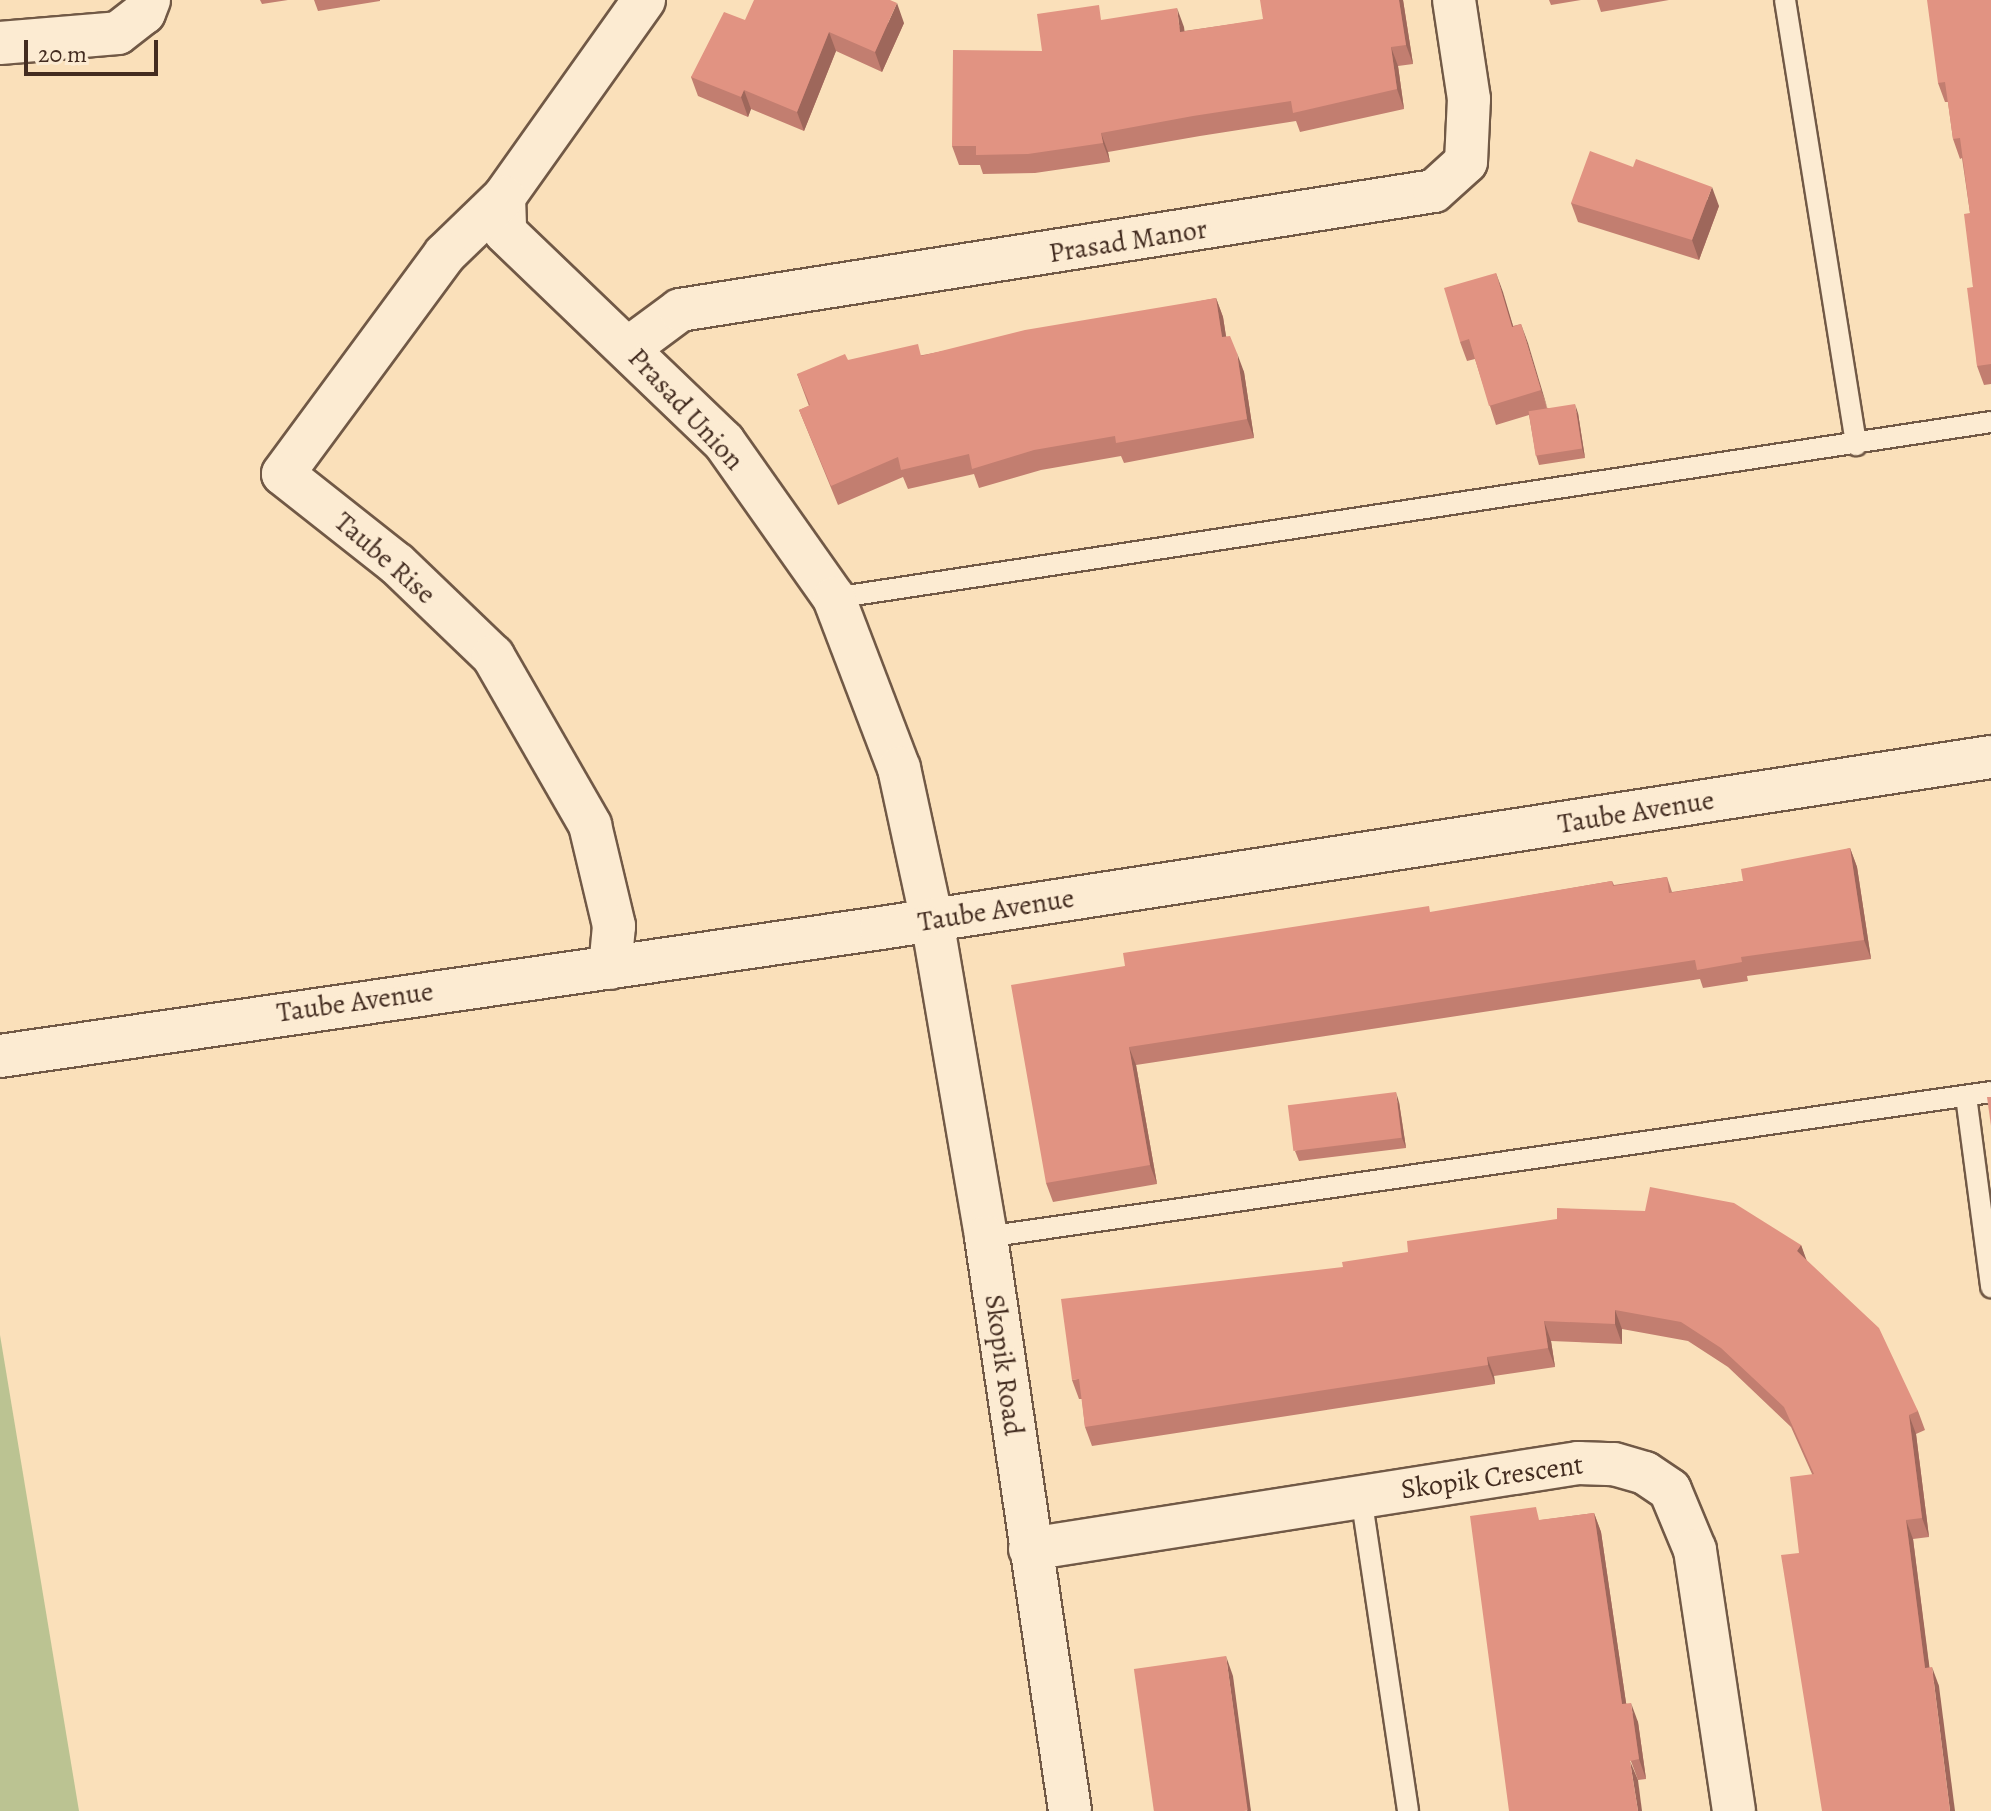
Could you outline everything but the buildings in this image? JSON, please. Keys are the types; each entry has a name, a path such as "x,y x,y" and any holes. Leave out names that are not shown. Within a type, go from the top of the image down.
{"street":[{"path":"0,43 118,33 144,13 149,0"},
{"path":"504,197 644,0"},
{"name":"Prasad Manor","path":"630,347 680,310 1434,191 1466,162 1469,99 1454,0"},
{"name":"Prasad Union","path":"504,197 505,232 547,276 630,347 724,442 834,598 899,768 932,920"},
{"name":"Taube Rise","path":"504,197 445,254 283,474 397,564 493,656 590,825 614,926 610,968"},
{"name":"Taube Avenue","path":"0,1056 338,1003 610,968 932,920 1991,757"},
{"name":"Skopik Road","path":"932,920 986,1237 1070,1811"},
{"name":"Skopik Crescent","path":"1030,1549 1578,1463 1614,1464 1645,1473 1670,1490 1695,1550 1734,1811"}],"lane":[{"path":"1785,0 1856,445"},
{"path":"834,598 1856,445 1991,422"},
{"path":"986,1237 1991,1092"},
{"path":"1966,1096 1991,1287"},
{"path":"1361,1496 1408,1811"}],"green space":[{"path":"0,1335 79,1811 0,1811"}]}
